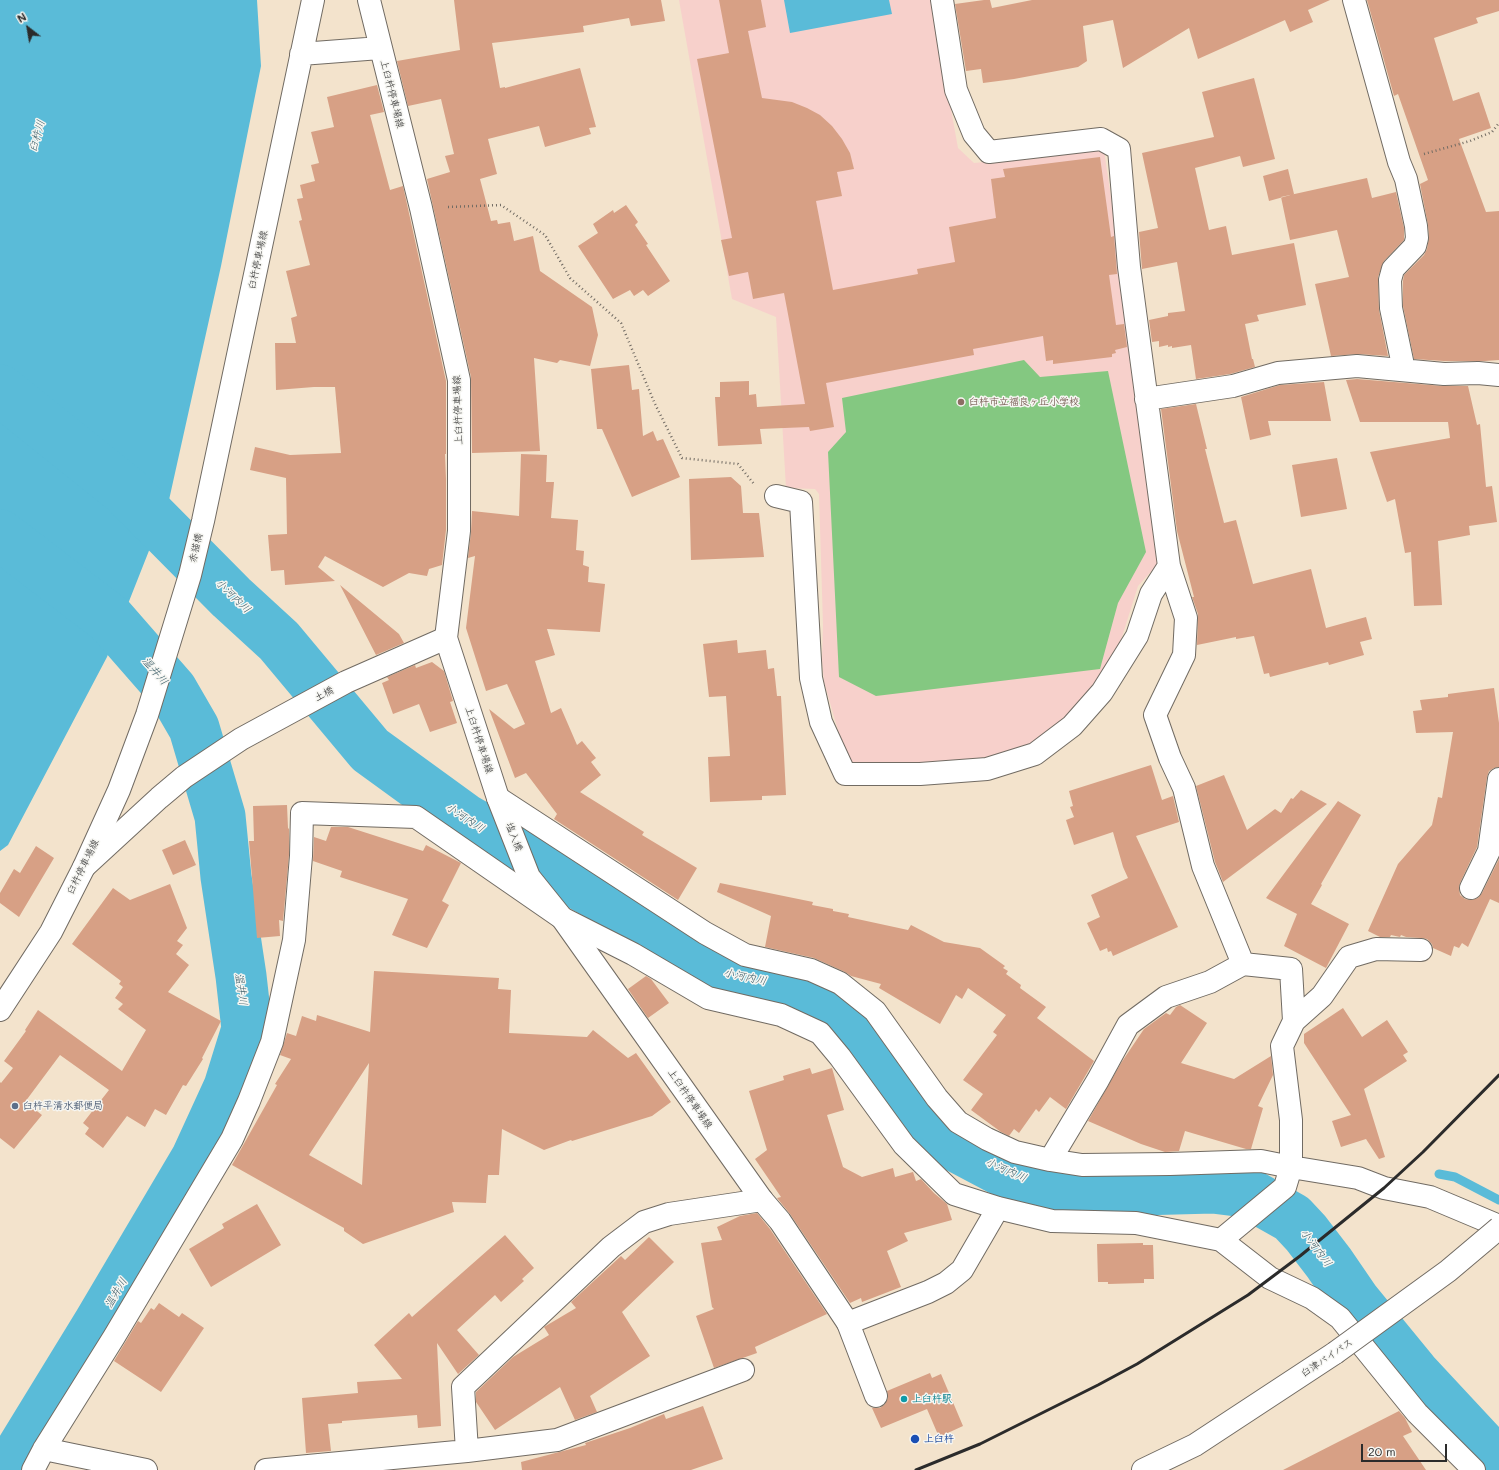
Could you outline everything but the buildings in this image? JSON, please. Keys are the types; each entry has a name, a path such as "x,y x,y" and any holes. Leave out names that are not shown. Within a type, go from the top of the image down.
{"main road":[{"name":"臼杵停車場線","path":"203,521 312,0"},
{"name":"上臼杵停車場線","path":"369,0 422,208 459,380 459,531 446,638 498,798"},
{"path":"942,0 956,90 974,134 990,152 1101,139 1119,149 1129,267 1169,566 1186,618 1184,654 1155,715 1170,758 1184,788 1202,866 1243,964"},
{"path":"1354,0 1399,162 1406,179 1417,238 1415,246 1393,269 1390,280 1391,308 1404,370"},
{"path":"301,54 380,48"},
{"path":"1146,399 1233,386 1278,373 1357,366 1444,374 1478,373 1499,375"},
{"path":"776,496 801,502 811,678 821,722 845,774 920,774 987,770 1034,754 1072,726 1102,692 1137,636 1151,594 1169,566"},
{"name":"赤猫橋","path":"173,630 190,575 203,521"},
{"name":"臼杵停車場線","path":"0,1010 51,932 84,867 119,790 147,715 173,630"},
{"name":"土橋","path":"84,867 184,777 241,739 346,682 446,638"},
{"path":"1471,888 1489,851 1499,779"},
{"path":"498,798 705,933 744,955 811,970 840,984 875,1011 937,1098 958,1122 987,1139 1015,1152 1082,1165 1261,1161 1288,1177 1358,1178 1384,1188 1430,1197 1499,1227"},
{"name":"塩入橋","path":"498,798 529,877"},
{"path":"34,1470 44,1449 114,1337 232,1139 255,1086 272,1042 294,940 301,856 302,813 416,817 562,918 633,954 708,998 781,1015 820,1033 840,1057 904,1145 954,1194 998,1208 1052,1221 1136,1223 1222,1240 1270,1278 1312,1298 1340,1318 1417,1414 1474,1470"},
{"name":"上臼杵停車場線","path":"529,877 562,918 762,1200 780,1221 848,1323 876,1396"},
{"path":"1222,1240 1244,1222 1288,1177 1291,1120 1282,1046 1294,1021 1322,996 1349,957 1376,948 1421,950"},
{"path":"1050,1160 1098,1080 1128,1025 1166,997 1210,982 1243,964 1291,969 1294,1021"},
{"path":"467,1451 464,1387 611,1247 644,1222 669,1214 762,1200"},
{"path":"848,1323 928,1292 946,1283 962,1270 998,1208"},
{"name":"臼津バイパス","path":"1143,1470 1195,1445 1335,1353 1448,1271 1499,1227"},
{"path":"266,1470 467,1451 557,1440 743,1370"},
{"path":"44,1449 146,1470"}],"path":[{"path":"1399,162 1470,141 1492,132 1499,123"},
{"path":"422,208 501,205 546,235 570,278 621,323 655,404 682,458 738,464 754,485 776,496"}],"shaded area":[{"name":"臼杵市立福良ヶ丘小学校","path":"679,0 931,0 958,148 974,163 1104,150 1164,557 1138,586 1116,656 1076,714 1032,745 981,762 848,765 824,682 822,660 823,625 819,494 815,489 786,488 776,317 732,299"}],"green space":[{"path":"1024,360 1040,377 1108,371 1146,552 1118,603 1100,669 876,696 839,677 828,452 846,432 842,398"}],"water":[{"name":"臼杵川","path":"0,0 257,0 261,66 221,266 169,500 107,657 8,845 0,851"},
{"path":"784,0 889,0 892,14 790,33"}],"waterway":[{"name":"小河内川","path":"0,390 125,490 231,597 279,641 370,750 465,819 656,928 717,971 811,991 853,1025 893,1076 918,1112 957,1147 1010,1175 1064,1192 1213,1188 1237,1191 1253,1196 1292,1218 1306,1233 1329,1263 1355,1301 1414,1373 1492,1457 1499,1469"},
{"name":"温井川","path":"0,535 110,619 172,690 194,728 220,816 226,877 241,976 247,1029 229,1087 196,1159 99,1323 9,1470"},
{"path":"1439,1174 1455,1177 1499,1200"}],"railway":[{"path":"916,1470 980,1444 1098,1385 1137,1364 1248,1295 1300,1256 1384,1188 1423,1152 1499,1075"}],"place":[{"name":"臼杵市立福良ヶ丘小学校","path":"961,402"},
{"name":"臼杵平清水郵便局","path":"15,1106"},
{"name":"上臼杵駅","path":"904,1399"},
{"name":"上臼杵","path":"915,1439"}]}
